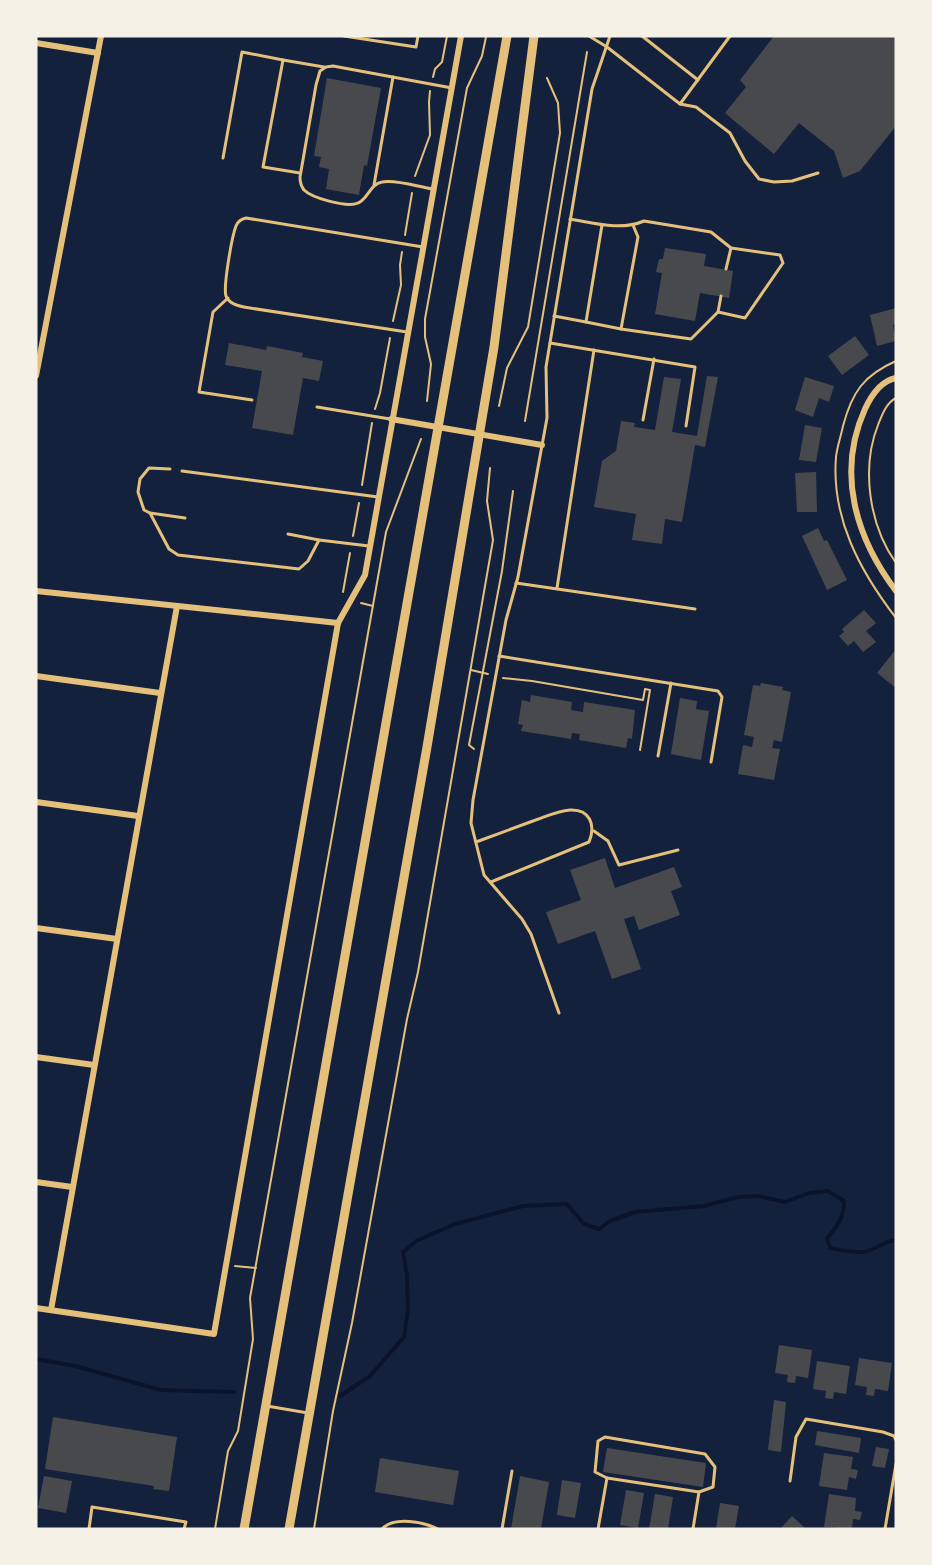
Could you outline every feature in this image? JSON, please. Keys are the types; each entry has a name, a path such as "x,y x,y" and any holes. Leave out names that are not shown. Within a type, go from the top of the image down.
{"main road":[{"path":"244,1529 507,36"},
{"path":"289,1529 427,747 494,347 534,36"}],"street":[{"path":"36,376 101,36"},
{"path":"36,1308 214,1334 338,623 365,575 461,36"},
{"path":"36,43 98,53"},
{"path":"896,378 891,379 873,393 860,420 852,450 851,476 860,524 869,550 896,591"},
{"path":"391,419 542,445"},
{"path":"36,591 338,623"},
{"path":"51,1310 177,606"},
{"path":"36,676 160,693"},
{"path":"36,802 138,816"},
{"path":"36,928 117,939"},
{"path":"36,1056 94,1065"},
{"path":"36,1182 72,1187"}],"lane":[{"path":"344,36 416,47 418,36"},
{"path":"589,36 607,47 680,104 696,106 730,133 745,161 759,178 774,182 792,181 818,173"},
{"path":"559,1013 531,933 522,919 484,875 471,823 473,800 499,656 516,583 547,418 545,390 550,343 592,90 610,36"},
{"path":"642,36 698,80"},
{"path":"680,104 730,36"},
{"path":"223,158 242,52 452,88"},
{"path":"283,60 263,167 300,173"},
{"path":"326,67 320,71 318,78 300,173 300,184 305,191 326,201 355,204 383,181 433,189"},
{"path":"373,187 393,77"},
{"path":"407,332 235,304 228,298 225,287 236,226 240,220 246,218 423,248"},
{"path":"570,219 602,225 633,225 644,221 711,232 731,248 780,255 783,263 745,318 718,312"},
{"path":"586,322 602,225"},
{"path":"621,329 638,237 633,225"},
{"path":"726,270 731,248"},
{"path":"554,316 691,339 718,312 721,296"},
{"path":"228,298 213,312 199,392 252,400"},
{"path":"550,343 695,366 686,426"},
{"path":"557,588 594,350"},
{"path":"644,420 654,359"},
{"path":"317,407 391,419"},
{"path":"170,470 149,468 140,478 138,492 144,510 185,518"},
{"path":"182,471 378,497"},
{"path":"150,513 169,549 178,555 299,569 308,561 319,540"},
{"path":"288,534 369,546"},
{"path":"516,583 695,609"},
{"path":"499,656 718,691 722,697 711,762"},
{"path":"658,756 671,683"},
{"path":"476,842 551,814 569,810 582,812 590,820 594,831 608,840 619,865 678,850"},
{"path":"490,882 581,847 589,842 594,831"},
{"path":"264,1406 309,1413"},
{"path":"790,1480 796,1437 806,1419 883,1432 894,1436 896,1440"},
{"path":"605,1437 705,1454 715,1467 712,1487 699,1492 607,1478 595,1472 598,1441 605,1437"},
{"path":"885,1529 896,1464"},
{"path":"502,1529 512,1472"},
{"path":"598,1529 607,1478"},
{"path":"693,1529 699,1492"},
{"path":"89,1529 92,1507 186,1522 184,1529"},
{"path":"382,1529 391,1523 405,1522 438,1529"}],"path":[{"path":"427,401 431,364 425,337 425,319 467,88 482,56 486,37"},
{"path":"525,421 587,52"},
{"path":"499,406 507,368 528,327 560,133 558,104 547,78"},
{"path":"896,398 884,411 872,441 869,486 876,519 896,563"},
{"path":"215,1529 228,1451 238,1431 253,1339 250,1298 386,532 421,439"},
{"path":"314,1529 333,1411 352,1323 407,1019 418,972 493,540 487,501 490,468"},
{"path":"483,751 472,749 469,745 502,571 513,491"},
{"path":"471,670 643,700 645,689 650,690 640,750"},
{"path":"226,1265 256,1268"}],"building":[{"path":"774,36 896,36 896,126 860,171 843,178 834,151 799,123 774,154 725,113 746,87 740,80"},
{"path":"327,78 381,88 367,166 364,165 359,195 326,189 329,169 319,167 321,157 314,156"},
{"path":"665,248 706,254 704,266 733,271 729,298 700,293 695,321 655,314 662,273 656,272 659,259 663,259"},
{"path":"896,308 896,324 893,325 896,341 877,346 870,315"},
{"path":"855,336 869,355 842,375 828,356"},
{"path":"229,343 266,350 267,346 303,353 302,357 323,361 319,381 303,378 293,435 252,428 262,371 225,365"},
{"path":"707,376 718,377 705,447 695,445 682,522 665,519 662,544 632,540 636,514 594,507 602,461 616,451 621,421 635,423 634,427 655,430 664,377 681,379 672,432 697,436"},
{"path":"805,377 834,386 829,402 819,398 813,417 795,410"},
{"path":"805,425 822,428 816,462 799,460"},
{"path":"816,472 817,512 797,512 795,473"},
{"path":"818,528 824,541 827,540 847,580 827,590 802,536"},
{"path":"864,610 876,623 866,631 876,642 863,652 854,641 848,646 839,636 844,632 842,629"},
{"path":"896,649 896,688 877,673"},
{"path":"761,683 783,687 782,690 791,692 782,742 774,740 772,748 780,749 774,780 738,774 743,745 752,747 754,737 744,735 753,685 760,686"},
{"path":"531,695 572,702 571,710 583,712 584,702 635,710 632,739 628,738 626,748 579,740 580,734 572,733 571,739 521,731 523,725 518,724 522,700 530,702"},
{"path":"680,698 697,701 696,709 709,711 701,760 671,754"},
{"path":"605,858 615,888 674,867 682,887 671,891 680,915 639,930 634,916 624,919 641,969 612,979 595,931 558,944 546,912 581,900 570,870"},
{"path":"779,1345 812,1350 808,1378 796,1376 795,1383 787,1382 788,1375 775,1373"},
{"path":"859,1358 892,1363 888,1391 875,1389 874,1396 866,1395 867,1387 855,1385"},
{"path":"817,1361 850,1366 846,1394 834,1392 833,1399 825,1398 826,1391 813,1389"},
{"path":"774,1400 786,1402 781,1452 768,1450"},
{"path":"53,1417 177,1437 169,1491 153,1489 154,1486 45,1469"},
{"path":"817,1431 861,1438 859,1453 815,1445"},
{"path":"876,1447 889,1449 885,1468 872,1466"},
{"path":"607,1448 706,1463 703,1487 603,1472"},
{"path":"824,1453 853,1457 851,1469 858,1470 856,1479 849,1477 847,1490 819,1486"},
{"path":"380,1458 459,1471 453,1505 375,1492"},
{"path":"44,1476 72,1481 66,1513 38,1508"},
{"path":"520,1476 549,1482 541,1529 511,1529"},
{"path":"562,1480 581,1483 575,1518 557,1515"},
{"path":"626,1490 644,1493 638,1528 620,1525"},
{"path":"655,1494 673,1497 668,1529 649,1529"},
{"path":"829,1494 856,1498 855,1511 862,1512 860,1520 853,1519 852,1529 824,1527"},
{"path":"720,1503 739,1506 735,1529 716,1529"},
{"path":"792,1516 806,1529 780,1529"}],"waterway":[{"path":"340,1396 370,1376 404,1337 408,1310 407,1275 403,1252 416,1241 455,1224 523,1206 567,1204 584,1224 599,1229 610,1221 635,1212 704,1206 738,1197 758,1196 785,1202 809,1193 828,1191 844,1201 840,1221 827,1238 830,1248 864,1252 896,1240"},
{"path":"36,1359 75,1366 161,1390 234,1392"}]}
